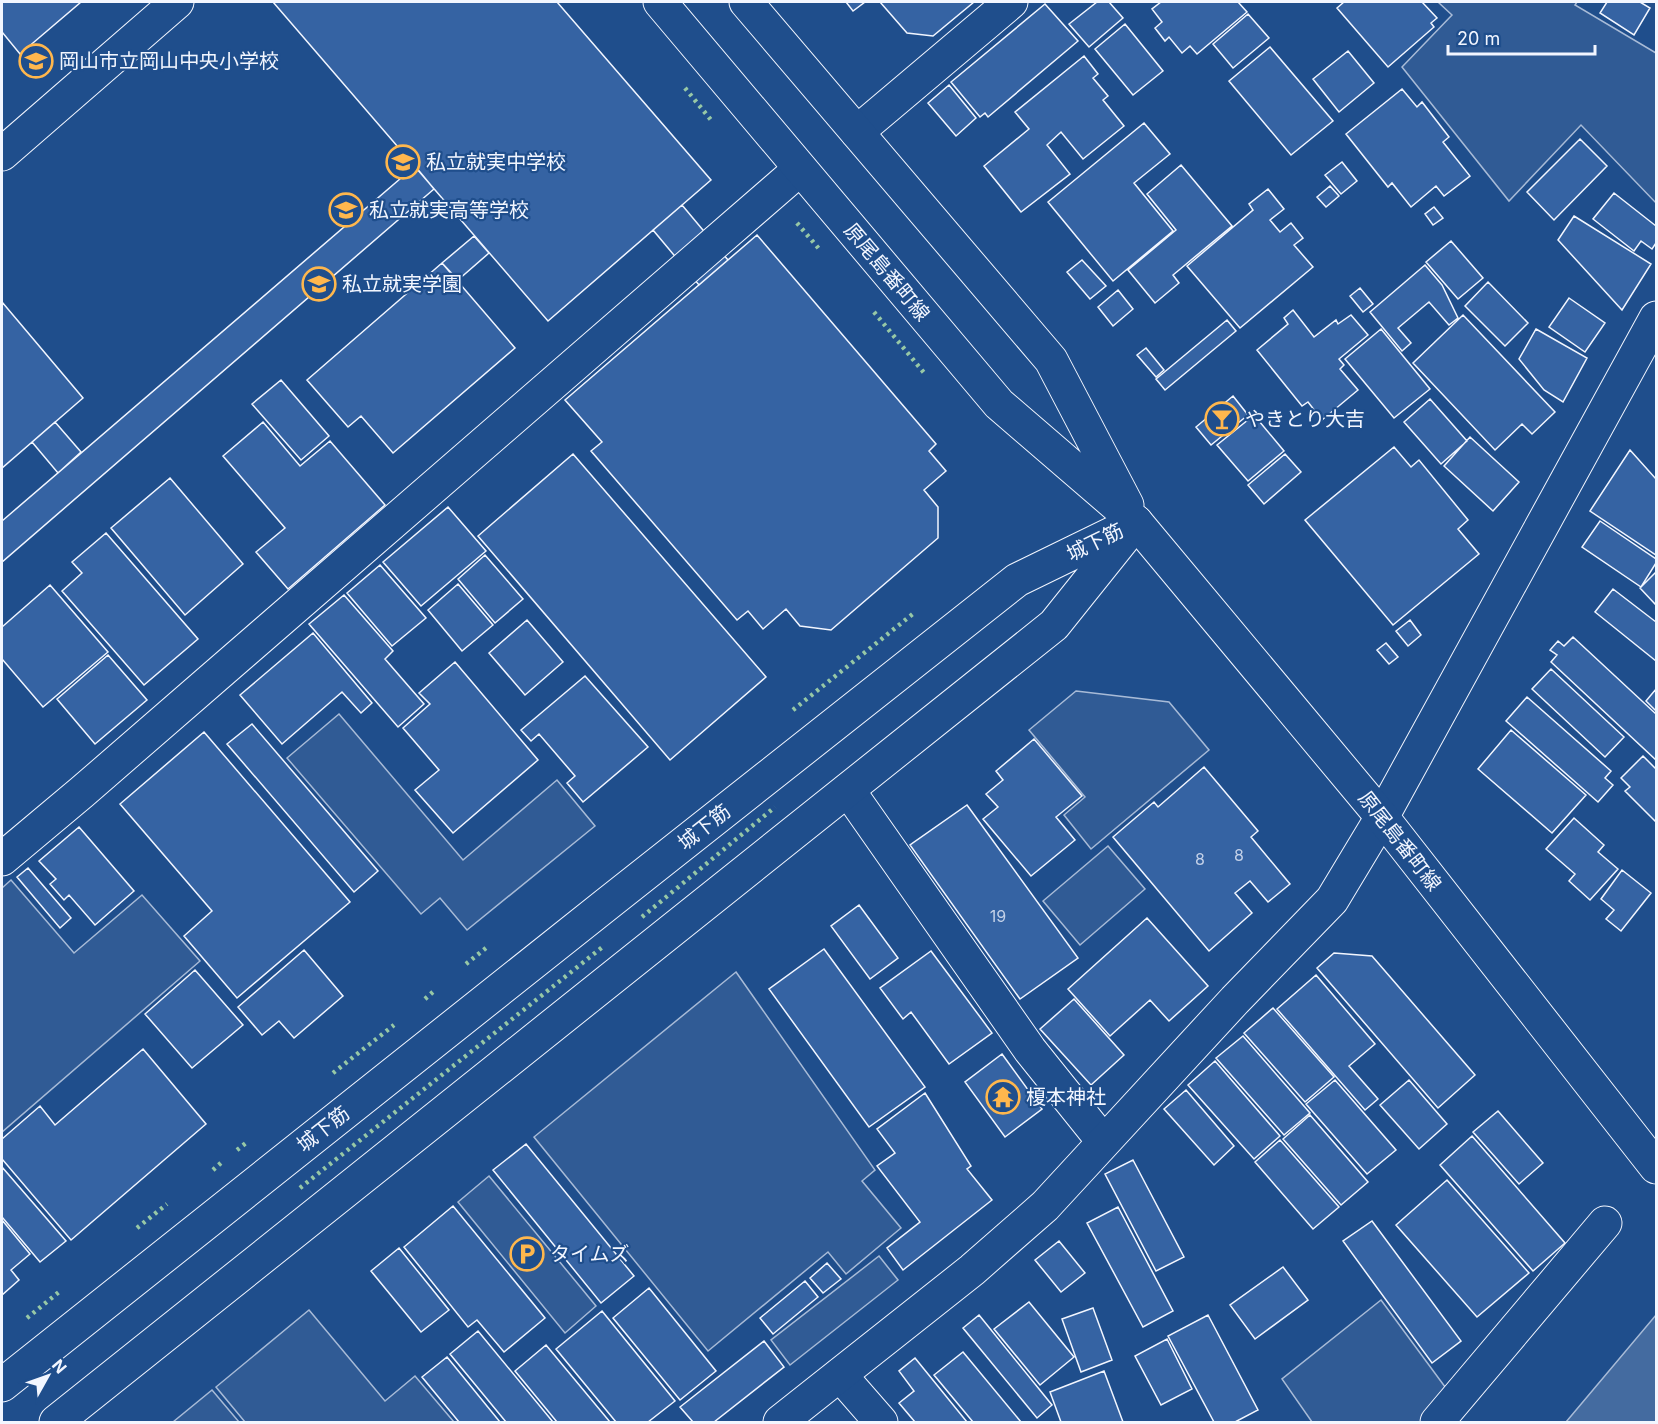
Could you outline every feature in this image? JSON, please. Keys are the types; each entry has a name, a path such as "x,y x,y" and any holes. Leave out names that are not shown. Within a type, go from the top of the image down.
{"street":[{"path":"2,154 177,2"},
{"name":"原尾島番町線","path":"660,2 999,404 1136,522 1382,817 1656,1167"},
{"name":"原尾島番町線","path":"746,2 1051,360 1136,522"},
{"path":"857,132 1011,2"},
{"path":"2,859 800,169"},
{"path":"780,1422 972,1270 1045,1206 1235,1000 1332,900 1382,817 1656,318"},
{"name":"城下筋","path":"56,1422 1054,625 1136,522"},
{"name":"城下筋","path":"2,1385 1017,580 1136,522"},
{"path":"848,790 1030,1050 1103,1141"},
{"path":"1437,1422 1605,1223"},
{"path":"840,1375 880,1422"}],"shaded area":[{"path":"1438,2 1577,2 1575,5 1656,53 1656,203 1581,125 1509,201 1402,67 1452,15"},
{"path":"1076,691 1169,702 1209,750 1091,849 1064,815 1085,797 1029,730"},
{"path":"339,714 463,860 557,780 595,826 467,930 440,898 421,914 287,758"},
{"path":"1108,846 1145,889 1080,945 1043,901"},
{"path":"11,880 74,953 142,895 200,961 2,1132 2,888"},
{"path":"736,972 875,1170 862,1181 901,1228 846,1274 828,1252 708,1351 534,1137"},
{"name":"タイムズ","path":"489,1176 596,1306 565,1333 458,1202"},
{"path":"879,1256 898,1280 790,1365 771,1340"},
{"path":"1381,1300 1451,1395 1426,1422 1312,1422 1282,1379"},
{"path":"309,1310 385,1401 415,1376 454,1422 245,1422 216,1387"},
{"path":"1656,1315 1656,1422 1566,1422"},
{"path":"212,1390 239,1422 173,1422"}],"building":[{"path":"2,2 81,2 20,54 2,32"},
{"path":"273,2 557,2 711,180 548,321"},
{"path":"846,2 865,2 853,11"},
{"path":"880,2 974,2 933,36 907,33"},
{"path":"1097,2 1109,2 1123,18 1089,47 1069,24"},
{"path":"1161,2 1238,2 1247,12 1197,54 1190,46 1182,53 1169,37 1165,41 1155,28 1162,22 1152,9"},
{"path":"1344,2 1422,2 1437,18 1431,23 1434,27 1388,67 1337,8"},
{"path":"1607,2 1640,2 1650,8 1634,35 1600,13"},
{"path":"1045,4 1078,41 988,117 985,113 980,117 951,82"},
{"path":"1248,14 1269,38 1233,68 1213,44"},
{"path":"1125,24 1163,71 1133,95 1095,49"},
{"path":"1270,47 1333,121 1291,155 1229,81"},
{"path":"1348,51 1374,83 1339,112 1313,79"},
{"path":"1084,56 1098,74 1093,78 1108,96 1103,100 1124,126 1083,159 1061,132 1047,145 1070,174 1021,212 984,166 1029,129 1015,112"},
{"path":"949,85 976,118 956,136 928,103"},
{"path":"1402,89 1417,107 1422,102 1449,137 1443,142 1470,176 1444,196 1436,186 1411,207 1392,183 1388,187 1346,134"},
{"path":"1144,123 1170,154 1134,183 1173,231 1113,281 1048,202"},
{"path":"1580,139 1607,166 1554,220 1527,192"},
{"path":"1342,162 1357,181 1341,194 1325,175"},
{"path":"1181,165 1232,226 1173,275 1179,283 1155,303 1128,270 1176,230 1147,194"},
{"path":"415,166 434,189 2,562 2,521"},
{"path":"1330,186 1339,196 1326,207 1317,197"},
{"path":"1268,189 1284,209 1270,220 1280,232 1291,223 1303,238 1294,245 1313,267 1240,328 1187,266 1253,210 1249,204"},
{"path":"1614,193 1656,226 1656,243 1652,249 1641,241 1634,251 1593,219"},
{"path":"682,205 728,260 699,285 653,230"},
{"path":"1434,207 1443,218 1433,225 1425,214"},
{"path":"1574,216 1651,264 1622,310 1558,240"},
{"path":"757,235 936,444 929,451 946,471 924,490 938,507 938,538 831,630 800,626 786,609 763,629 748,611 737,620 591,451 602,442 565,400"},
{"path":"474,236 489,253 458,280 442,263"},
{"path":"1451,241 1483,278 1458,299 1426,262"},
{"path":"1082,260 1106,286 1090,299 1067,272"},
{"path":"442,263 515,348 393,453 361,416 348,427 307,380"},
{"path":"1425,265 1442,285 1458,318 1449,325 1429,302 1398,328 1411,343 1402,351 1370,312"},
{"path":"1488,282 1528,323 1505,346 1465,306"},
{"path":"1360,288 1373,304 1363,312 1350,296"},
{"path":"1118,290 1133,309 1113,326 1098,307"},
{"path":"1569,298 1605,323 1585,352 1549,327"},
{"path":"2,302 83,398 2,468"},
{"path":"1293,310 1314,337 1336,320 1338,324 1351,315 1368,335 1339,359 1344,365 1340,369 1358,390 1322,420 1308,402 1302,406 1257,350 1288,324 1284,318"},
{"path":"1463,315 1555,412 1532,434 1522,424 1495,450 1413,363"},
{"path":"1227,320 1236,331 1165,390 1156,379"},
{"path":"1381,329 1430,389 1394,418 1345,359"},
{"path":"1536,329 1587,358 1563,402 1544,390 1519,359"},
{"path":"1146,348 1164,370 1156,377 1137,355"},
{"path":"281,380 329,436 301,460 252,404"},
{"path":"1233,396 1248,415 1211,445 1196,427"},
{"path":"1430,399 1467,441 1441,464 1404,422"},
{"path":"1254,415 1284,451 1248,481 1217,445"},
{"path":"55,422 81,452 58,473 32,442"},
{"path":"263,422 300,466 330,441 385,505 288,589 256,552 285,528 223,456"},
{"path":"1470,437 1519,482 1493,511 1444,466"},
{"path":"1394,447 1411,467 1419,460 1468,520 1458,529 1479,554 1393,625 1305,520"},
{"path":"1630,450 1656,479 1656,555 1590,511"},
{"path":"573,454 766,677 670,760 478,536"},
{"path":"1285,454 1301,472 1264,504 1248,485"},
{"path":"170,478 243,564 185,615 111,528"},
{"path":"448,507 486,551 421,606 383,562"},
{"path":"1600,521 1656,559 1656,563 1641,587 1582,547"},
{"path":"106,533 198,639 144,685 62,591 82,573 72,562"},
{"path":"485,555 523,599 495,623 458,579"},
{"path":"380,565 426,618 392,646 347,593"},
{"path":"1656,572 1656,605 1640,588"},
{"path":"458,584 493,625 462,651 428,610"},
{"path":"50,585 108,652 43,707 2,659 2,627"},
{"path":"1613,589 1656,622 1656,661 1595,612"},
{"path":"344,595 393,651 385,659 424,704 398,727 309,624"},
{"path":"527,620 563,662 525,695 489,653"},
{"path":"1410,620 1421,635 1408,646 1396,631"},
{"path":"313,633 372,703 361,713 342,692 282,744 240,695"},
{"path":"1573,637 1656,714 1656,760 1551,662 1557,655 1550,650 1558,641 1564,646"},
{"path":"1386,643 1398,657 1389,664 1377,650"},
{"path":"108,655 147,700 95,744 57,699"},
{"path":"455,662 538,760 453,833 415,790 439,770 403,728 430,704 419,693"},
{"path":"1551,669 1624,737 1605,757 1532,689"},
{"path":"585,676 648,747 583,802 567,783 575,776 539,734 531,741 521,730"},
{"path":"1656,689 1656,711 1646,701"},
{"path":"1527,697 1611,771 1605,778 1613,785 1598,802 1506,721"},
{"path":"252,724 378,871 354,892 227,744"},
{"path":"1511,730 1586,795 1552,833 1478,769"},
{"path":"204,732 350,902 237,998 184,936 212,911 120,804"},
{"path":"1034,739 1082,796 1056,817 1075,840 1031,876 983,819 998,807 986,794 1003,780 996,771"},
{"path":"1643,756 1656,769 1655,821 1625,791 1630,787 1621,778"},
{"path":"1204,767 1258,831 1251,837 1290,884 1268,902 1250,881 1235,893 1252,913 1209,951 1113,837 1154,802 1158,807"},
{"path":"967,805 1078,958 1020,999 910,845"},
{"path":"1574,818 1604,845 1598,852 1618,869 1590,900 1569,881 1575,874 1546,849"},
{"path":"79,827 134,891 95,925 69,895 64,900 50,884 56,879 39,861"},
{"path":"28,868 71,918 60,928 17,877"},
{"path":"1622,870 1651,893 1621,931 1606,919 1614,910 1601,899"},
{"path":"859,905 898,958 870,979 831,926"},
{"path":"1147,918 1208,986 1169,1021 1150,1000 1110,1036 1068,989"},
{"path":"824,949 925,1087 869,1127 769,989"},
{"path":"304,950 343,996 294,1038 279,1021 262,1035 238,1007"},
{"path":"931,951 992,1033 949,1064 911,1012 903,1019 880,988"},
{"path":"1334,953 1372,956 1475,1075 1438,1108 1317,968"},
{"path":"195,970 243,1025 192,1068 145,1014"},
{"path":"1316,975 1375,1044 1349,1066 1378,1099 1365,1110 1277,1009"},
{"path":"1074,999 1124,1055 1091,1085 1040,1029"},
{"path":"1273,1008 1334,1077 1305,1102 1244,1033"},
{"path":"1243,1036 1310,1113 1284,1135 1216,1058"},
{"path":"143,1049 206,1124 71,1240 2,1159 2,1139 40,1106 55,1125"},
{"path":"1002,1054 1042,1109 1005,1137 965,1082"},
{"path":"1215,1061 1280,1136 1254,1159 1188,1085"},
{"path":"1335,1080 1396,1150 1367,1174 1306,1104"},
{"path":"1409,1080 1447,1124 1419,1149 1380,1105"},
{"path":"1186,1090 1234,1146 1214,1165 1164,1109"},
{"path":"925,1093 971,1166 967,1169 992,1200 903,1270 887,1248 920,1222 877,1166 895,1153 877,1129"},
{"path":"1498,1111 1543,1163 1519,1184 1473,1132"},
{"path":"1310,1115 1368,1182 1341,1205 1283,1139"},
{"path":"1472,1136 1565,1243 1533,1271 1440,1165"},
{"path":"1280,1140 1339,1207 1313,1229 1255,1162"},
{"path":"526,1144 634,1276 601,1303 493,1170"},
{"path":"1133,1160 1184,1257 1156,1271 1105,1174"},
{"path":"2,1167 66,1241 40,1262 2,1217"},
{"path":"1447,1180 1529,1273 1477,1317 1396,1225"},
{"path":"453,1206 545,1318 504,1352 477,1320 468,1327 404,1247"},
{"path":"1118,1207 1173,1311 1143,1327 1087,1223"},
{"path":"2,1220 30,1254 11,1270 19,1280 2,1295"},
{"path":"1372,1221 1461,1341 1432,1363 1343,1241"},
{"path":"1059,1241 1085,1273 1061,1292 1035,1260"},
{"path":"399,1248 449,1310 421,1332 371,1271"},
{"path":"827,1263 841,1279 823,1293 810,1278"},
{"path":"1283,1267 1308,1300 1255,1339 1230,1305"},
{"path":"805,1281 818,1297 773,1334 760,1318"},
{"path":"649,1288 716,1371 680,1400 613,1318"},
{"path":"1029,1302 1074,1357 1040,1385 994,1329"},
{"path":"1093,1308 1112,1360 1081,1372 1062,1319"},
{"path":"602,1311 675,1401 648,1422 616,1422 556,1349"},
{"path":"979,1315 1052,1405 1037,1418 963,1328"},
{"path":"1208,1315 1258,1410 1235,1422 1214,1422 1168,1336"},
{"path":"478,1331 553,1422 506,1422 450,1354"},
{"path":"1167,1339 1192,1389 1161,1405 1135,1356"},
{"path":"764,1341 784,1367 714,1422 693,1422 680,1407"},
{"path":"546,1345 610,1422 557,1422 515,1371"},
{"path":"963,1352 1021,1422 973,1422 934,1375"},
{"path":"447,1357 500,1422 459,1422 422,1377"},
{"path":"915,1358 967,1422 915,1422 899,1403 914,1391 899,1371"},
{"path":"1104,1371 1123,1422 1061,1422 1050,1392"}],"hedge":[{"path":"685,88 711,120"},
{"path":"797,223 820,250"},
{"path":"874,312 925,374"},
{"path":"793,710 914,613"},
{"path":"642,917 775,807"},
{"path":"300,1188 605,945"},
{"path":"466,964 486,948"},
{"path":"425,999 434,991"},
{"path":"333,1073 394,1025"},
{"path":"237,1150 246,1143"},
{"path":"213,1170 222,1162"},
{"path":"137,1228 167,1204"},
{"path":"27,1318 59,1292"}],"place":[{"name":"岡山市立岡山中央小学校","path":"36,61"},
{"name":"私立就実中学校","path":"403,162"},
{"name":"私立就実高等学校","path":"346,210"},
{"name":"私立就実学園","path":"319,284"},
{"name":"やきとり大吉","path":"1222,419"},
{"name":"榎本神社","path":"1003,1097"},
{"name":"タイムズ","path":"527,1254"}]}
